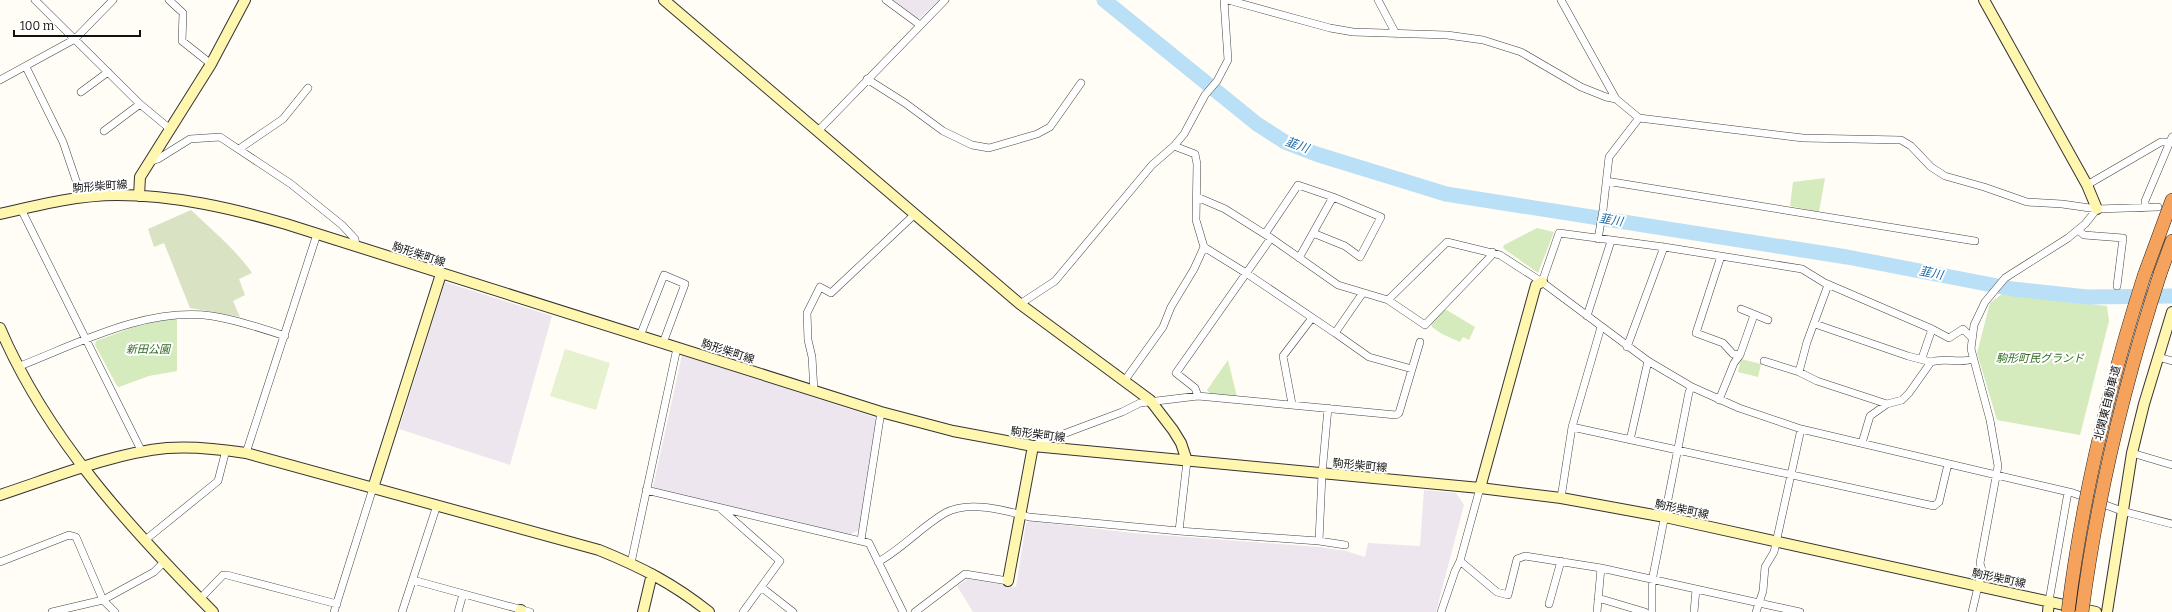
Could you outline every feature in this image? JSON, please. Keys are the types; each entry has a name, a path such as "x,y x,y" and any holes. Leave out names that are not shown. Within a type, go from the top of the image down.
{"highway":[{"name":"北関東自動車道","path":"2068,612 2082,514 2099,436 2122,347 2144,276 2172,200"},
{"name":"北関東自動車道","path":"2082,612 2097,516 2112,441 2135,351 2172,241"}],"street":[{"path":"35,0 140,104 170,129"},
{"path":"0,80 75,39 113,0"},
{"path":"169,0 183,13 182,41 211,64"},
{"path":"140,196 140,176 211,64 245,0"},
{"path":"664,0 1020,304 1125,380 1150,400 1181,443 1187,461 1180,531"},
{"path":"886,0 920,25"},
{"path":"818,131 945,0"},
{"path":"1020,304 1054,281 1152,165 1174,146 1184,134 1205,95 1217,81 1228,60 1224,0"},
{"path":"1228,0 1330,28 1353,32 1446,35 1482,40 1521,52 1581,87 1606,98 1616,99"},
{"path":"1378,0 1396,34"},
{"path":"1561,0 1616,99 1639,118 1803,138 1902,140 1911,146 1931,167 1945,176 1984,187 2027,202 2062,204 2097,209 2158,207"},
{"path":"1984,0 2087,185 2097,209"},
{"path":"26,66 63,142 82,198"},
{"path":"81,92 108,72"},
{"path":"867,79 905,103 943,131 972,145 989,148 1037,134 1050,127 1081,83"},
{"path":"239,149 283,119 308,88"},
{"path":"104,131 140,104"},
{"path":"1598,239 1604,210 1609,157 1639,118"},
{"path":"149,162 158,159 190,139 220,137 291,184 342,225 356,239 356,246"},
{"path":"2087,185 2161,142 2171,140"},
{"path":"2145,208 2145,201 2171,140"},
{"path":"1125,380 1163,327 1171,307 1194,269 1204,247 1196,220 1197,197 1195,154 1174,146"},
{"path":"1606,181 1975,241"},
{"path":"1198,396 1194,388 1176,373 1246,273 1298,185 1333,197 1381,217 1360,257 1345,246 1313,233"},
{"name":"駒形柴町線","path":"0,214 82,198 116,195 140,196 226,208 356,246 881,412 953,431 1033,446 1480,488 1561,498 1665,517 2096,612"},
{"path":"1197,197 1225,209 1268,236 1338,285 1362,294 1388,300 1425,325 1491,256 1492,252"},
{"path":"1299,258 1333,197"},
{"path":"21,209 142,452"},
{"path":"1972,612 1997,475 1998,458 1990,420 1973,359 1972,338 1978,314 2005,278 2078,230 2092,217 2097,209"},
{"path":"814,391 812,357 808,340 807,313 820,286 831,293 881,249 915,214"},
{"path":"2078,230 2084,234 2122,238 2117,286"},
{"path":"1441,612 1455,571 1460,562 1536,285 1542,282 1559,233 1664,247 1802,269 1825,283 1932,329 1949,338 1963,329 1972,338"},
{"path":"246,453 317,234"},
{"path":"1587,316 1611,241"},
{"path":"1388,300 1447,242 1492,252 1542,282 1627,347 1648,361 1692,387 1719,400 1801,429 2068,492 2122,511 2172,524"},
{"path":"1204,247 1246,273 1369,357 1412,369"},
{"path":"1627,347 1664,247"},
{"path":"1721,256 1696,333 1723,343 1733,354 1740,355"},
{"path":"334,612 441,274"},
{"path":"640,336 664,275 685,284 663,343"},
{"path":"1799,372 1807,342 1828,285 1825,283"},
{"path":"1335,333 1362,294"},
{"path":"1741,309 1768,320"},
{"path":"2107,612 2132,453 2172,312"},
{"path":"20,366 87,340 150,319 190,314 212,316 241,322 285,336"},
{"path":"1719,400 1734,363 1740,355 1754,315"},
{"path":"1292,404 1283,356 1312,318"},
{"path":"1814,324 1908,356 1922,358 1931,362"},
{"path":"1561,498 1572,427 1601,327"},
{"path":"0,328 51,419 85,468 144,541 213,612"},
{"path":"1922,358 1932,329"},
{"path":"914,612 965,574 1008,581 1033,446 1150,400 1198,396 1396,415 1400,413 1420,342"},
{"path":"631,563 677,348"},
{"path":"2158,357 2172,362"},
{"path":"1862,443 1870,416 1887,404 1902,400 1909,393 1931,362 1937,360 1964,362 1973,359"},
{"path":"1630,440 1648,361"},
{"path":"1764,362 1799,372 1817,381 1887,404"},
{"path":"1652,612 1652,581 1689,392 1692,387"},
{"path":"1319,541 1322,474 1328,408"},
{"path":"861,540 881,412"},
{"path":"1572,427 1934,506 1939,502 1948,464"},
{"path":"1756,612 1764,588 1765,567 1772,557 1776,541 1801,429"},
{"path":"0,495 85,468 142,452 187,447 246,453 599,550 631,563 671,583 709,612"},
{"path":"144,541 218,482 226,450"},
{"path":"2132,453 2172,465"},
{"path":"646,490 870,543 878,562 904,612"},
{"path":"2048,612 2068,492"},
{"path":"402,612 437,505"},
{"path":"720,507 780,562 743,612"},
{"path":"878,562 952,510 971,507 1021,514 1180,531 1319,541 1345,545"},
{"path":"0,562 69,535 76,537 103,600 115,612"},
{"path":"1460,562 1497,592 1508,595 1517,559 1525,556 1601,568 1652,581 1800,612"},
{"path":"1549,604 1561,561"},
{"path":"52,612 103,600 154,572 164,562"},
{"path":"1597,612 1601,568"},
{"path":"643,612 652,574"},
{"path":"200,599 224,575 227,575 337,604"},
{"path":"413,580 524,611"},
{"path":"761,587 793,612"},
{"path":"1694,612 1696,589"},
{"path":"458,612 463,594"},
{"path":"1598,598 1645,612"}],"shaded area":[{"path":"892,0 939,0 920,18 916,19"},
{"path":"445,282 552,316 510,465 399,429"},
{"path":"682,355 877,418 860,529 850,535 655,491 653,487"},
{"path":"1424,490 1456,493 1464,505 1436,612 973,612 957,586 968,579 1016,587 1026,523 1030,521 1133,533 1319,547 1346,551 1365,557 1368,543 1420,546"}],"green space":[{"path":"1825,178 1819,212 1790,206 1793,182"},
{"path":"191,210 231,248 252,273 239,279 245,295 233,301 240,317 190,308 164,243 154,247 148,229"},
{"path":"1537,228 1554,232 1538,273 1503,248 1504,245"},
{"name":"駒形町民グランド","path":"2002,294 2107,306 2109,321 2080,435 1997,420 1977,353 1990,303"},
{"path":"1445,309 1475,327 1469,340 1463,337 1460,342 1442,334 1432,327 1431,323"},
{"name":"新田公園","path":"177,318 177,371 149,376 119,387 117,386 95,345 96,341 139,325"},
{"path":"565,349 610,363 596,410 550,396"},
{"path":"1741,359 1761,364 1758,377 1738,372"},
{"path":"1228,360 1237,397 1210,394 1207,390"}],"waterway":[{"name":"韮川","path":"1104,0 1257,124 1285,142 1316,154 1446,194 1847,257 2013,289 2087,297 2172,296"}]}
